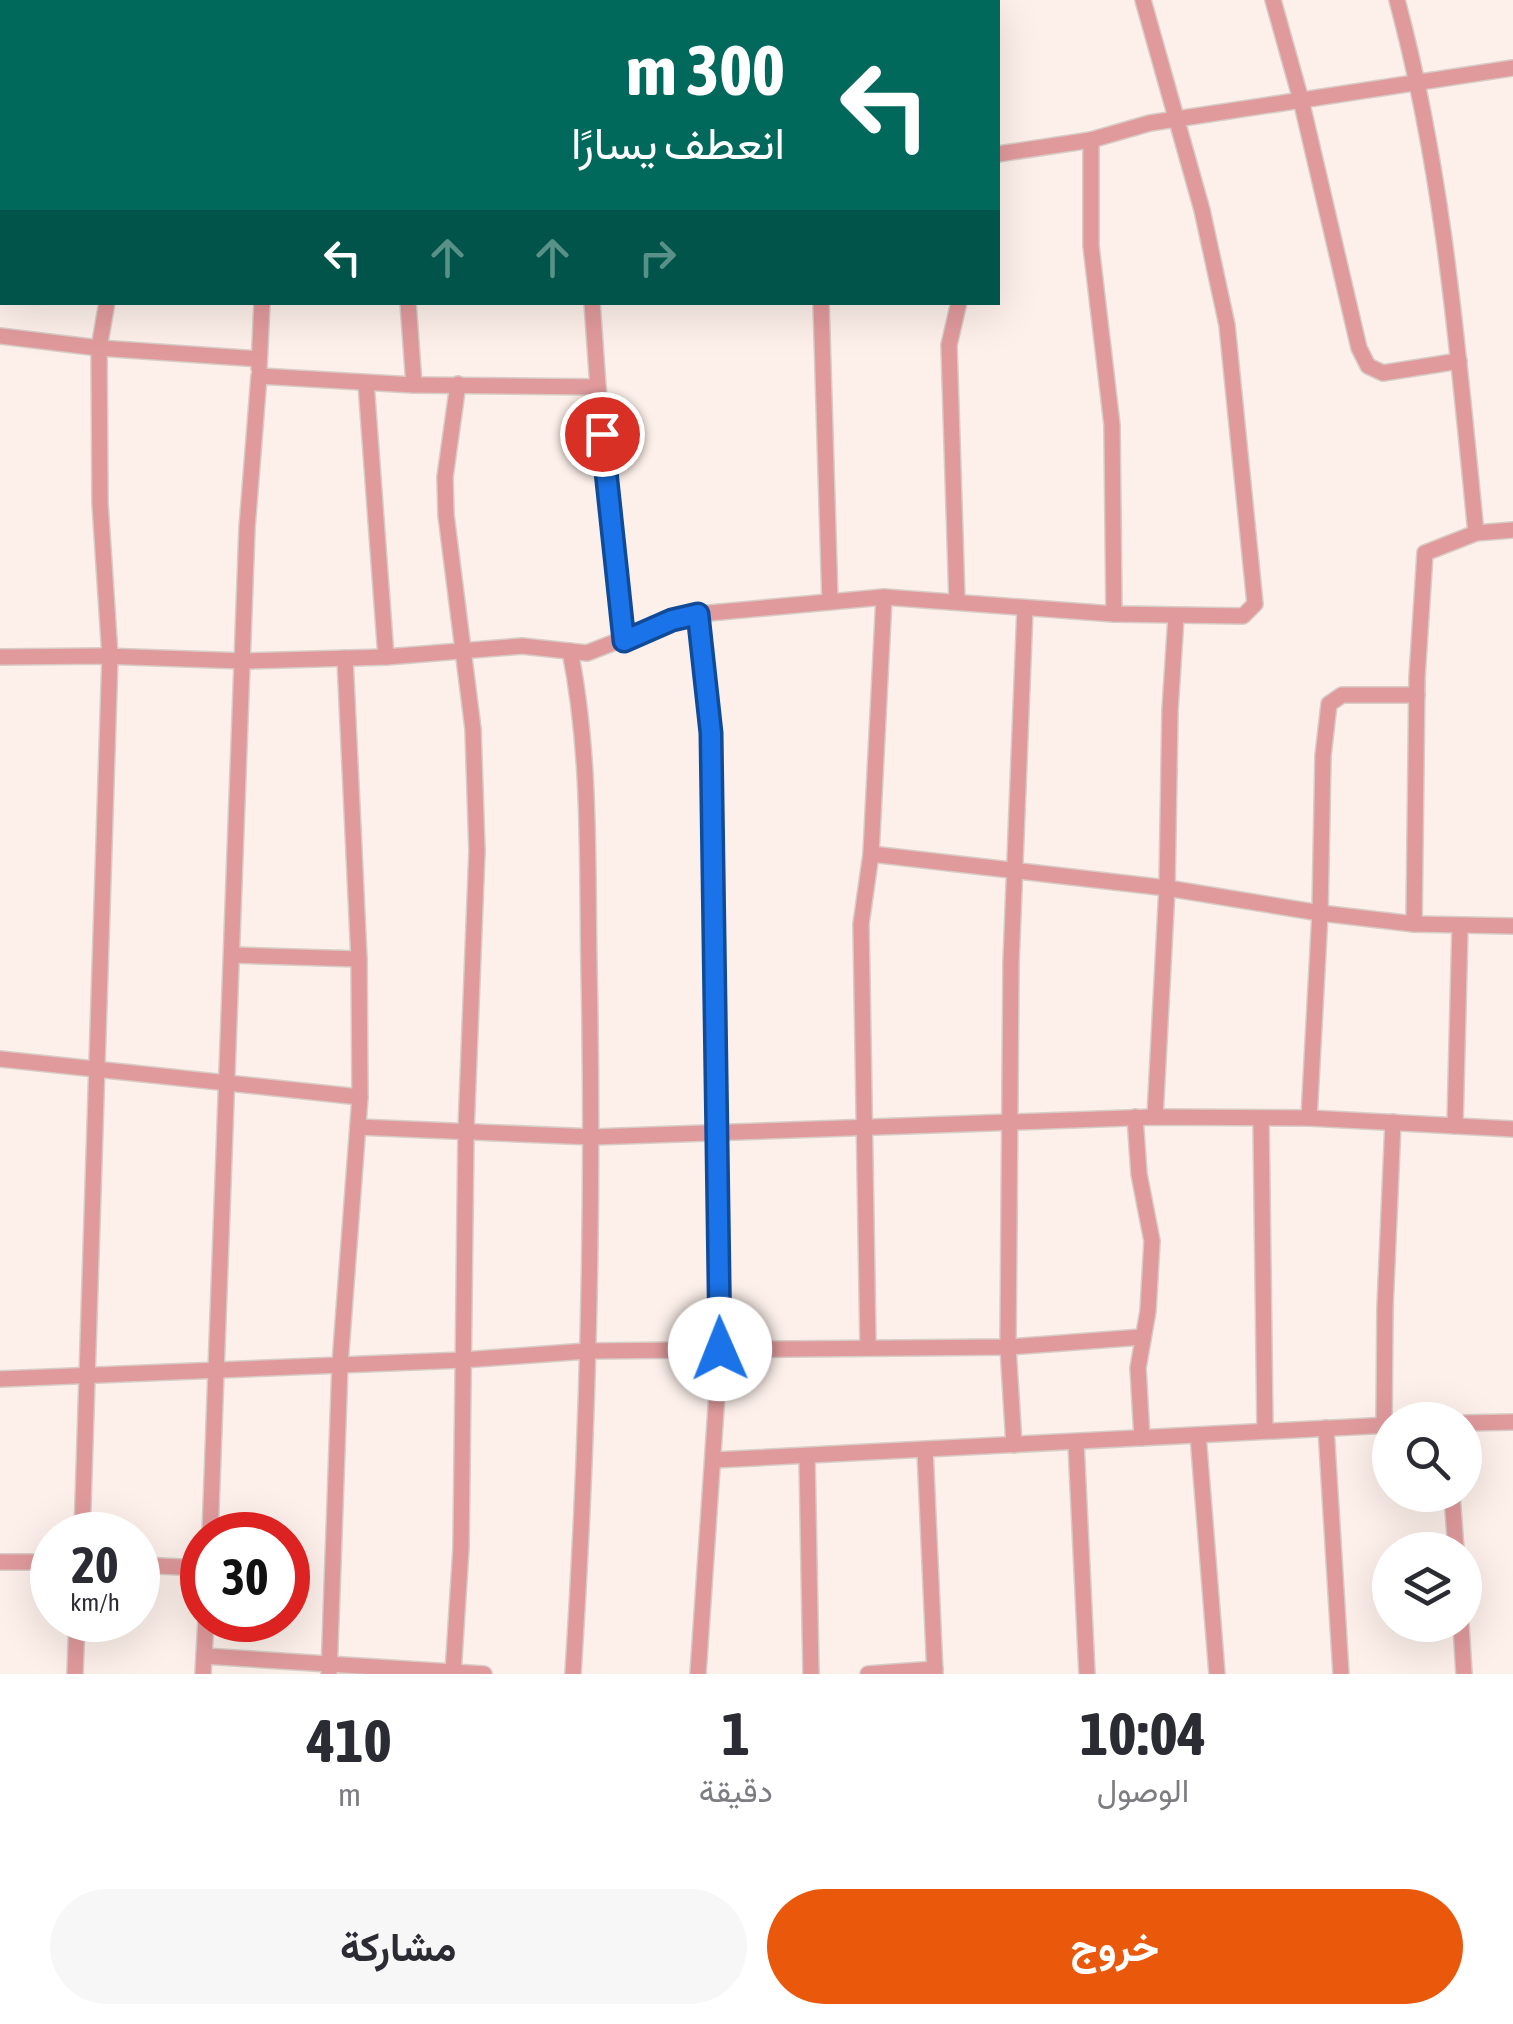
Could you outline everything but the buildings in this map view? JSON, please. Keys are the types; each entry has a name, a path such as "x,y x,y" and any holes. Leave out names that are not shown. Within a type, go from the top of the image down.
{"street":[{"path":"0,657 244,661 522,646 587,653 698,614 884,598 1176,618 1243,616 1255,604 1227,325 1202,210 1143,0"},
{"path":"1273,0 1301,100 1355,332 1368,366 1383,372 1459,362"},
{"path":"1396,0 1420,84 1435,171 1476,534"},
{"path":"1000,154 1091,140 1176,119 1513,68"},
{"path":"1091,140 1091,246 1112,425 1114,614"},
{"path":"83,1512 110,656 100,503 99,348 106,305"},
{"path":"211,1512 247,528 262,305"},
{"path":"408,305 414,385"},
{"path":"592,305 614,572 624,641"},
{"path":"822,305 830,602"},
{"path":"957,601 949,346 959,305"},
{"path":"0,336 99,348 260,358"},
{"path":"259,376 414,385 598,388"},
{"path":"366,383 386,656"},
{"path":"453,1673 461,1548 466,1131 477,835 476,768 465,651 446,515 446,477 458,384"},
{"path":"1414,924 1417,695 1425,553 1476,534 1513,530"},
{"path":"868,1346 861,924 871,854 884,598"},
{"path":"1014,1446 1008,1348 1010,1122 1026,608"},
{"path":"698,614 711,733 720,1349 698,1674"},
{"path":"1155,1117 1176,618"},
{"path":"570,652 578,689 586,815 593,1137 584,1508 573,1674"},
{"path":"329,1669 340,1364 360,1097 360,959 344,658"},
{"path":"1309,1118 1320,913 1323,756 1329,704 1342,695 1417,695"},
{"path":"871,854 1167,888 1414,924 1513,926"},
{"path":"1455,1126 1460,926"},
{"path":"233,955 360,959"},
{"path":"0,1059 360,1097"},
{"path":"1135,1117 1139,1174 1152,1241 1138,1368 1142,1438"},
{"path":"358,1127 593,1137 1155,1117 1309,1118 1513,1129"},
{"path":"1261,1118 1266,1429"},
{"path":"1387,1402 1385,1308 1393,1122"},
{"path":"0,1379 463,1360 587,1351 1008,1348 1142,1337"},
{"path":"1482,1423 1513,1422"},
{"path":"714,1460 1372,1426"},
{"path":"1326,1428 1341,1674"},
{"path":"1198,1434 1218,1674"},
{"path":"1076,1443 1088,1674"},
{"path":"868,1674 935,1672 924,1450"},
{"path":"806,1456 811,1674"},
{"path":"0,1562 30,1562"},
{"path":"74,1674 76,1642"},
{"path":"202,1674 205,1642"},
{"path":"1461,1642 1464,1674"},
{"path":"204,1656 329,1669 484,1674"}],"route":[{"path":"602,434 624,641 672,620 698,614 711,733 720,1349"}]}
